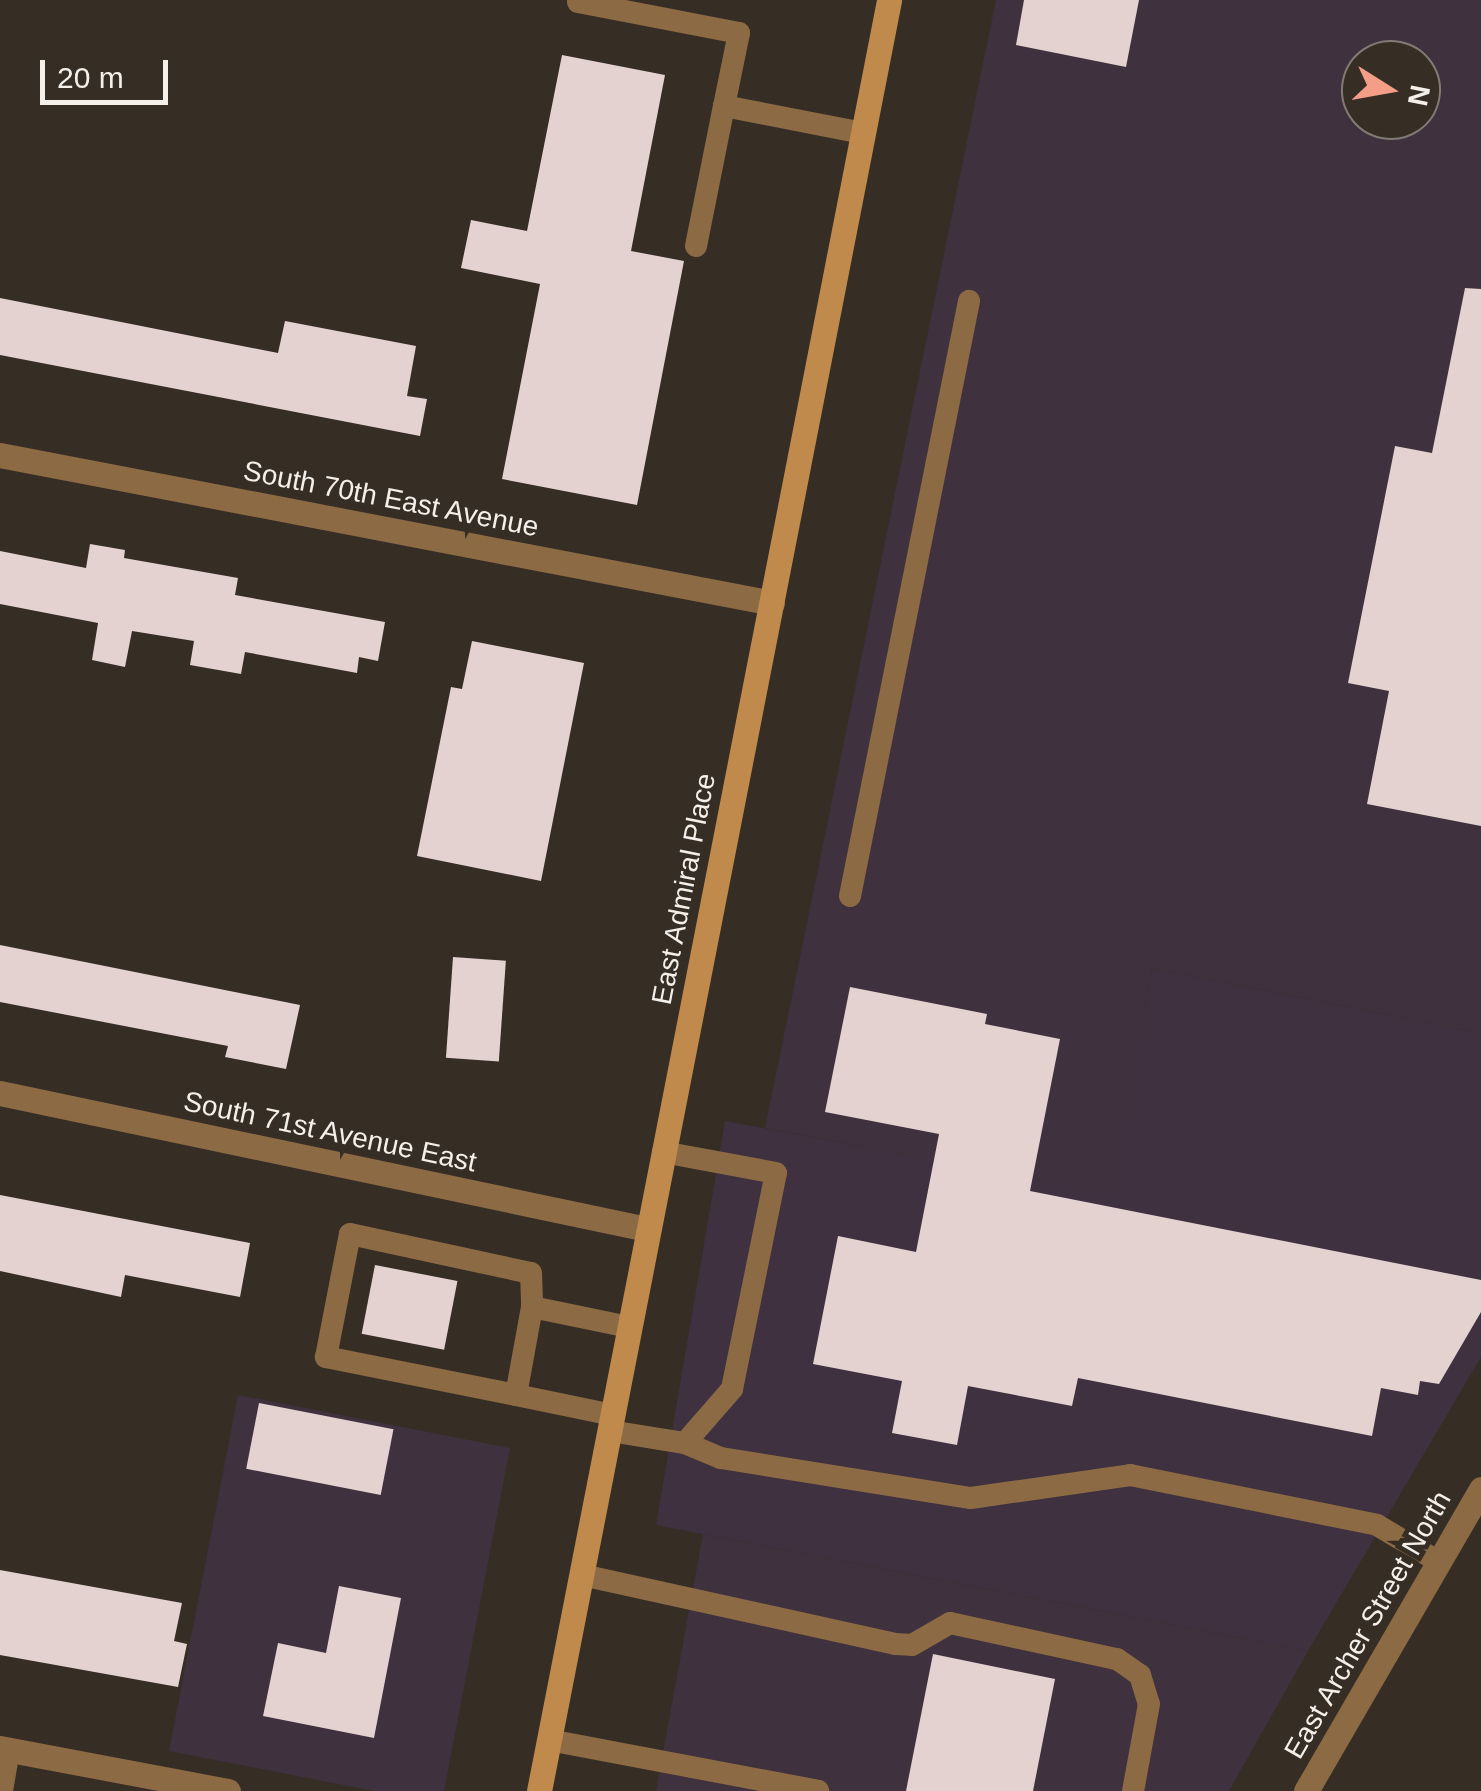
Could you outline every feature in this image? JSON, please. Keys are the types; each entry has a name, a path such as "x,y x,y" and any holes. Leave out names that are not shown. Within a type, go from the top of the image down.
{"main road":[{"name":"East Admiral Place","path":"539,1791 890,0"}],"street":[{"name":"South 70th East Avenue","path":"0,455 772,603"},
{"name":"South 71st Avenue East","path":"0,1093 647,1229"},
{"name":"East Archer Street North","path":"1306,1791 1481,1489"},
{"path":"5,1749 228,1791"}],"lane":[{"path":"578,2 682,11 739,33 696,246"},
{"path":"724,106 863,133"},
{"path":"850,896 969,300"},
{"path":"663,1152 776,1173 732,1389 685,1443"},
{"path":"516,1395 532,1307 531,1273 350,1234 326,1357 516,1395 685,1443 721,1458 971,1498 1130,1475 1377,1525 1439,1562"},
{"path":"532,1307 630,1327"},
{"path":"582,1575 895,1644 912,1646 950,1623 1118,1659 1140,1675 1149,1704 1133,1791"},
{"path":"549,1740 818,1791"},
{"path":"2,1791 5,1749"}],"shaded area":[{"path":"996,0 1481,0 1481,1033 1152,968 1110,1193 765,1128"},
{"path":"1152,968 1481,1033 1481,1357 1308,1651 656,1525 725,1121 1109,1192"},
{"path":"238,1395 510,1448 444,1791 374,1791 169,1751"},
{"path":"703,1534 1308,1651 1229,1791 656,1791"}],"building":[{"path":"1024,0 1139,0 1126,67 1016,45"},
{"path":"562,55 665,75 631,251 684,261 637,505 502,479 540,284 461,268 471,220 527,231"},
{"path":"1465,288 1481,289 1481,826 1367,804 1389,691 1348,683 1395,446 1432,453"},
{"path":"0,298 278,353 285,321 416,346 407,396 427,399 420,436 0,355"},
{"path":"90,544 125,550 124,558 238,578 235,595 385,622 378,661 359,657 357,673 245,652 241,674 190,665 194,641 132,631 125,667 92,660 98,623 0,604 0,551 86,568"},
{"path":"472,641 584,663 541,881 417,856 451,687 462,689"},
{"path":"0,945 300,1005 286,1069 225,1057 228,1046 0,1002"},
{"path":"453,957 506,961 499,1061 446,1058"},
{"path":"850,987 987,1014 985,1024 1060,1039 1030,1191 1481,1280 1481,1312 1439,1384 1420,1381 1418,1395 1381,1388 1372,1436 1078,1378 1072,1406 968,1386 957,1445 892,1433 902,1381 813,1364 838,1236 916,1252 939,1134 825,1112"},
{"path":"0,1195 250,1243 240,1297 125,1275 121,1297 0,1271"},
{"path":"375,1265 457,1281 444,1350 362,1334"},
{"path":"259,1403 393,1429 381,1495 246,1469"},
{"path":"0,1570 182,1603 174,1641 187,1644 178,1687 0,1655"},
{"path":"339,1586 401,1598 374,1738 263,1716 278,1643 326,1653"},
{"path":"933,1654 1055,1679 1033,1791 906,1791"}]}
